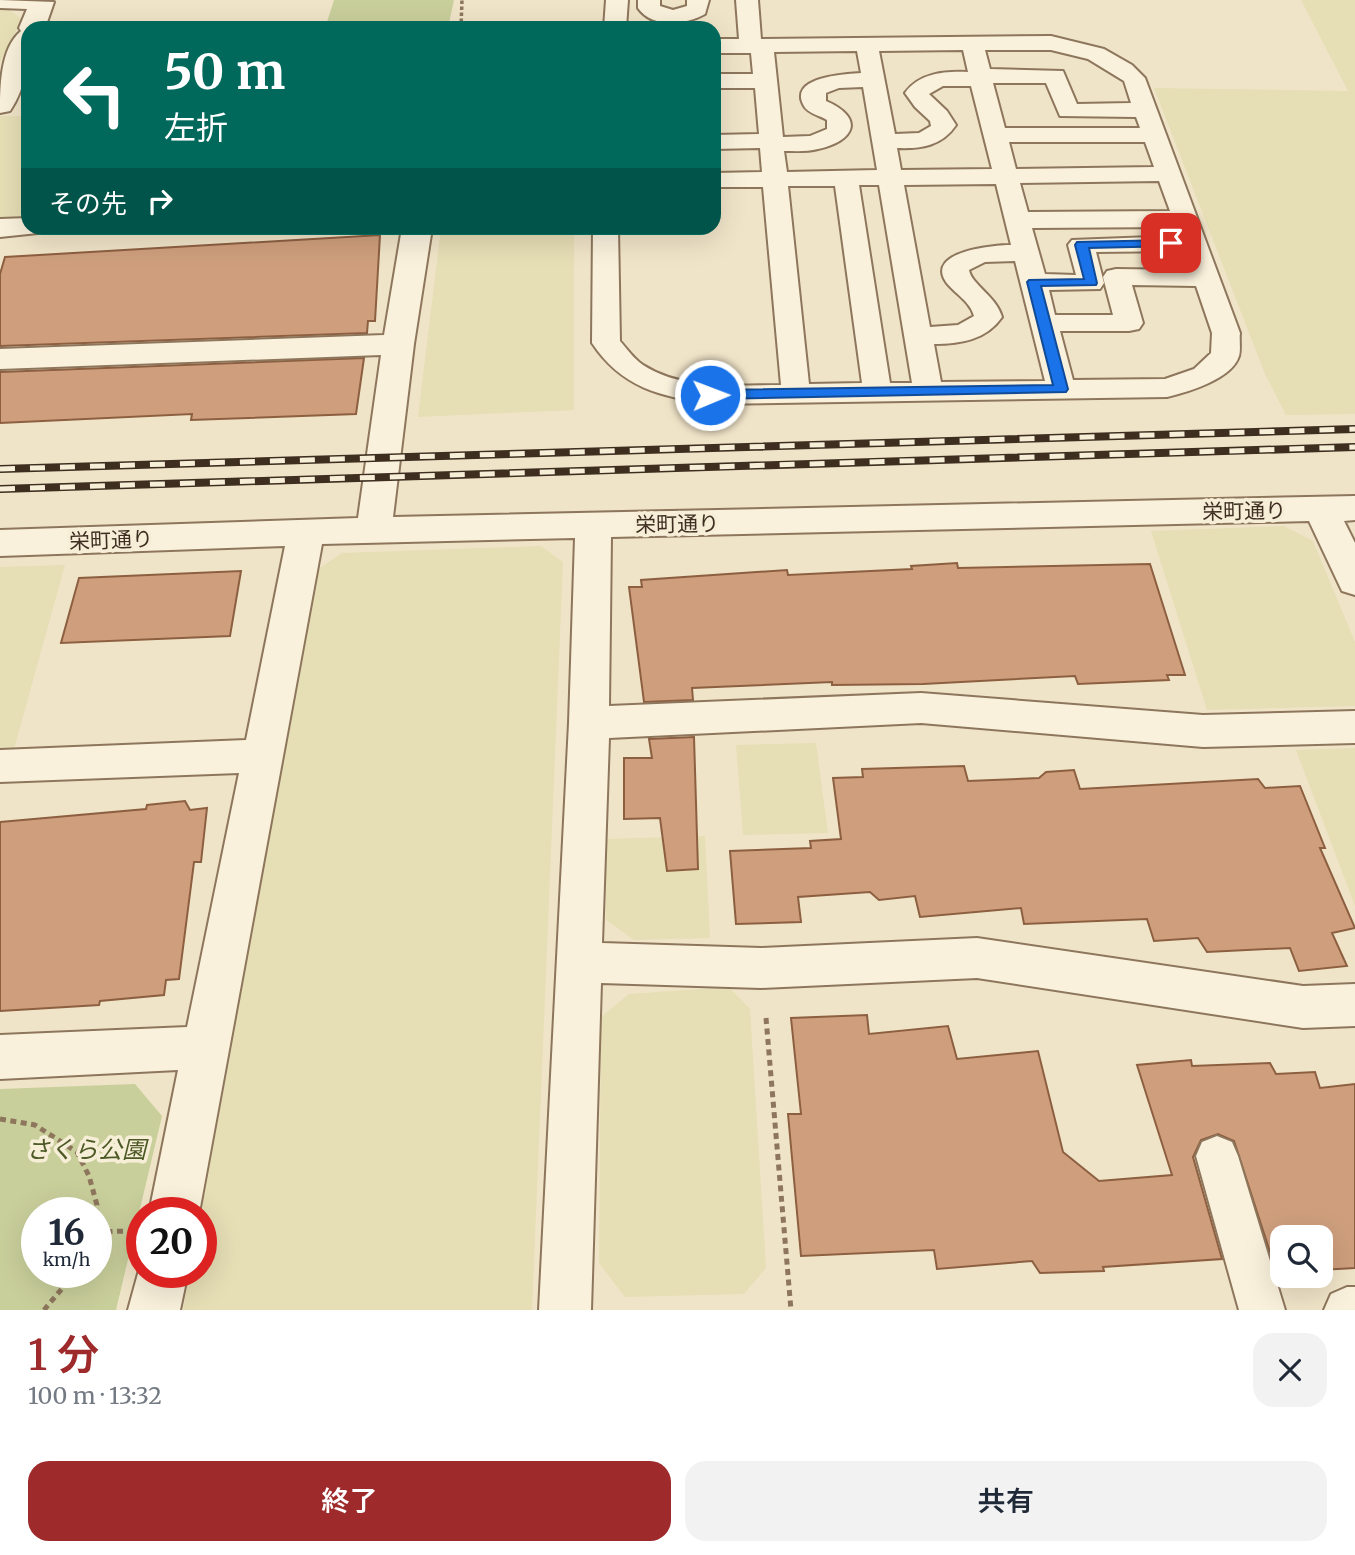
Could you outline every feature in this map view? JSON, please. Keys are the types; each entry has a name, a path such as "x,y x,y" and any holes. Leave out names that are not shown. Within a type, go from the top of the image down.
{"street":[{"path":"9,1 42,2 35,21"},
{"path":"21,54 0,106 21,106"},
{"path":"0,228 21,227"},
{"path":"374,530 398,344 416,235"},
{"path":"0,359 398,344"},
{"path":"1338,509 1355,582"},
{"name":"栄町通り","path":"0,544 374,530 1338,509"},
{"path":"565,1310 589,723 593,526"},
{"path":"177,1197 208,1047 260,756 306,533"},
{"path":"589,723 920,708 1203,731 1355,727"},
{"path":"0,766 260,756"},
{"path":"580,962 761,968 977,958 1303,1007 1355,1005"},
{"path":"0,1057 208,1047"},
{"path":"154,1310 159,1288"}],"lane":[{"path":"616,21 617,0"},
{"path":"649,0 649,8 653,12 671,21"},
{"path":"675,21 697,9 698,0"},
{"path":"747,0 765,81 796,393"},
{"path":"605,235 606,343 631,370 668,388 710,395 1167,388 1204,375 1225,356 1226,333 1135,78 1114,61 1086,49 1051,43 757,46 721,38"},
{"path":"972,44 1061,389"},
{"path":"867,45 928,391"},
{"path":"884,141 920,140 940,132 944,125 942,119 926,108 917,93 923,86 947,78 1055,76 1068,111 1151,123"},
{"path":"721,142 814,143 838,133 841,125 840,119 833,112 814,104 814,90 836,81 873,80"},
{"path":"721,81 765,81"},
{"path":"995,135 1077,146 1151,123"},
{"path":"721,180 1169,174"},
{"path":"846,178 877,392"},
{"path":"1017,220 1094,208 1190,231"},
{"path":"1034,282 1091,283 1082,245 1190,231"},
{"path":"918,336 966,333 981,327 988,317 985,306 957,278 956,268 965,259 981,254 1026,253"},
{"path":"1044,323 1129,323 1116,278 1206,278"},
{"path":"1217,1156 1262,1310"},
{"path":"1347,1310 1355,1310"}],"path":[{"path":"462,21 463,0"},
{"path":"761,968 791,1310"},
{"path":"0,1119 35,1125 77,1152 89,1176 95,1197"},
{"path":"44,1310 63,1288"}],"shaded area":[{"path":"1301,0 1355,0 1355,414 1286,415 1265,374 1154,88 1348,91"},
{"path":"0,9 8,9 22,19 0,62"},
{"path":"0,116 21,116 21,217 0,218"},
{"path":"440,235 574,235 574,410 418,417"},
{"path":"1284,526 1313,541 1355,642 1355,706 1207,710 1151,531"},
{"path":"541,546 563,562 532,1310 183,1310 187,1288 217,1288 217,1197 203,1197 318,569 342,553"},
{"path":"65,565 14,749 0,750 0,567"},
{"path":"816,743 828,833 743,835 736,745"},
{"path":"1355,748 1355,906 1296,750"},
{"path":"705,836 710,938 634,940 606,920 605,839"},
{"path":"729,987 750,1009 766,1268 744,1294 625,1297 599,1263 601,1017 629,994"}],"green space":[{"path":"334,0 454,0 450,21 327,21"},
{"name":"さくら公園","path":"135,1084 162,1116 143,1197 126,1197 126,1268 116,1310 0,1310 0,1089"}],"building":[{"path":"380,235 375,321 368,321 367,333 0,346 0,274 5,257"},
{"path":"364,358 356,414 191,420 192,414 0,423 0,372"},
{"path":"957,563 958,568 1150,564 1185,675 1167,675 1169,680 1078,684 1075,676 923,684 832,685 832,682 692,688 693,700 644,702 629,587 642,587 641,580 787,570 788,575 912,569 911,566"},
{"path":"241,571 230,636 61,643 79,578"},
{"path":"694,737 698,869 667,871 660,818 624,819 624,758 652,758 649,739"},
{"path":"964,766 968,781 1039,778 1046,772 1074,770 1080,789 1258,779 1265,788 1300,786 1325,848 1320,848 1355,928 1332,933 1347,966 1299,971 1290,948 1207,952 1198,938 1154,941 1147,919 1024,924 1021,908 920,917 915,896 879,900 870,892 798,897 801,922 736,924 730,851 811,848 810,841 841,839 833,778 863,777 862,769"},
{"path":"185,801 190,810 207,808 201,862 194,862 179,979 166,980 164,995 100,1001 99,1005 0,1011 0,822 146,809 147,805"},
{"path":"867,1015 869,1034 948,1026 957,1059 1038,1051 1063,1152 1099,1181 1172,1175 1137,1065 1191,1060 1192,1066 1270,1063 1276,1074 1315,1072 1320,1088 1355,1084 1355,1268 1333,1269 1333,1225 1270,1225 1270,1252 1234,1141 1218,1134 1201,1140 1193,1157 1222,1259 1103,1267 1104,1271 1040,1273 1032,1261 937,1269 934,1250 801,1256 788,1114 801,1114 791,1018"}],"railway":[{"path":"0,469 1355,429"},
{"path":"0,489 1355,447"}],"route":[{"path":"710,395 1061,389 1034,282 1091,283 1082,245 1171,243"}]}
